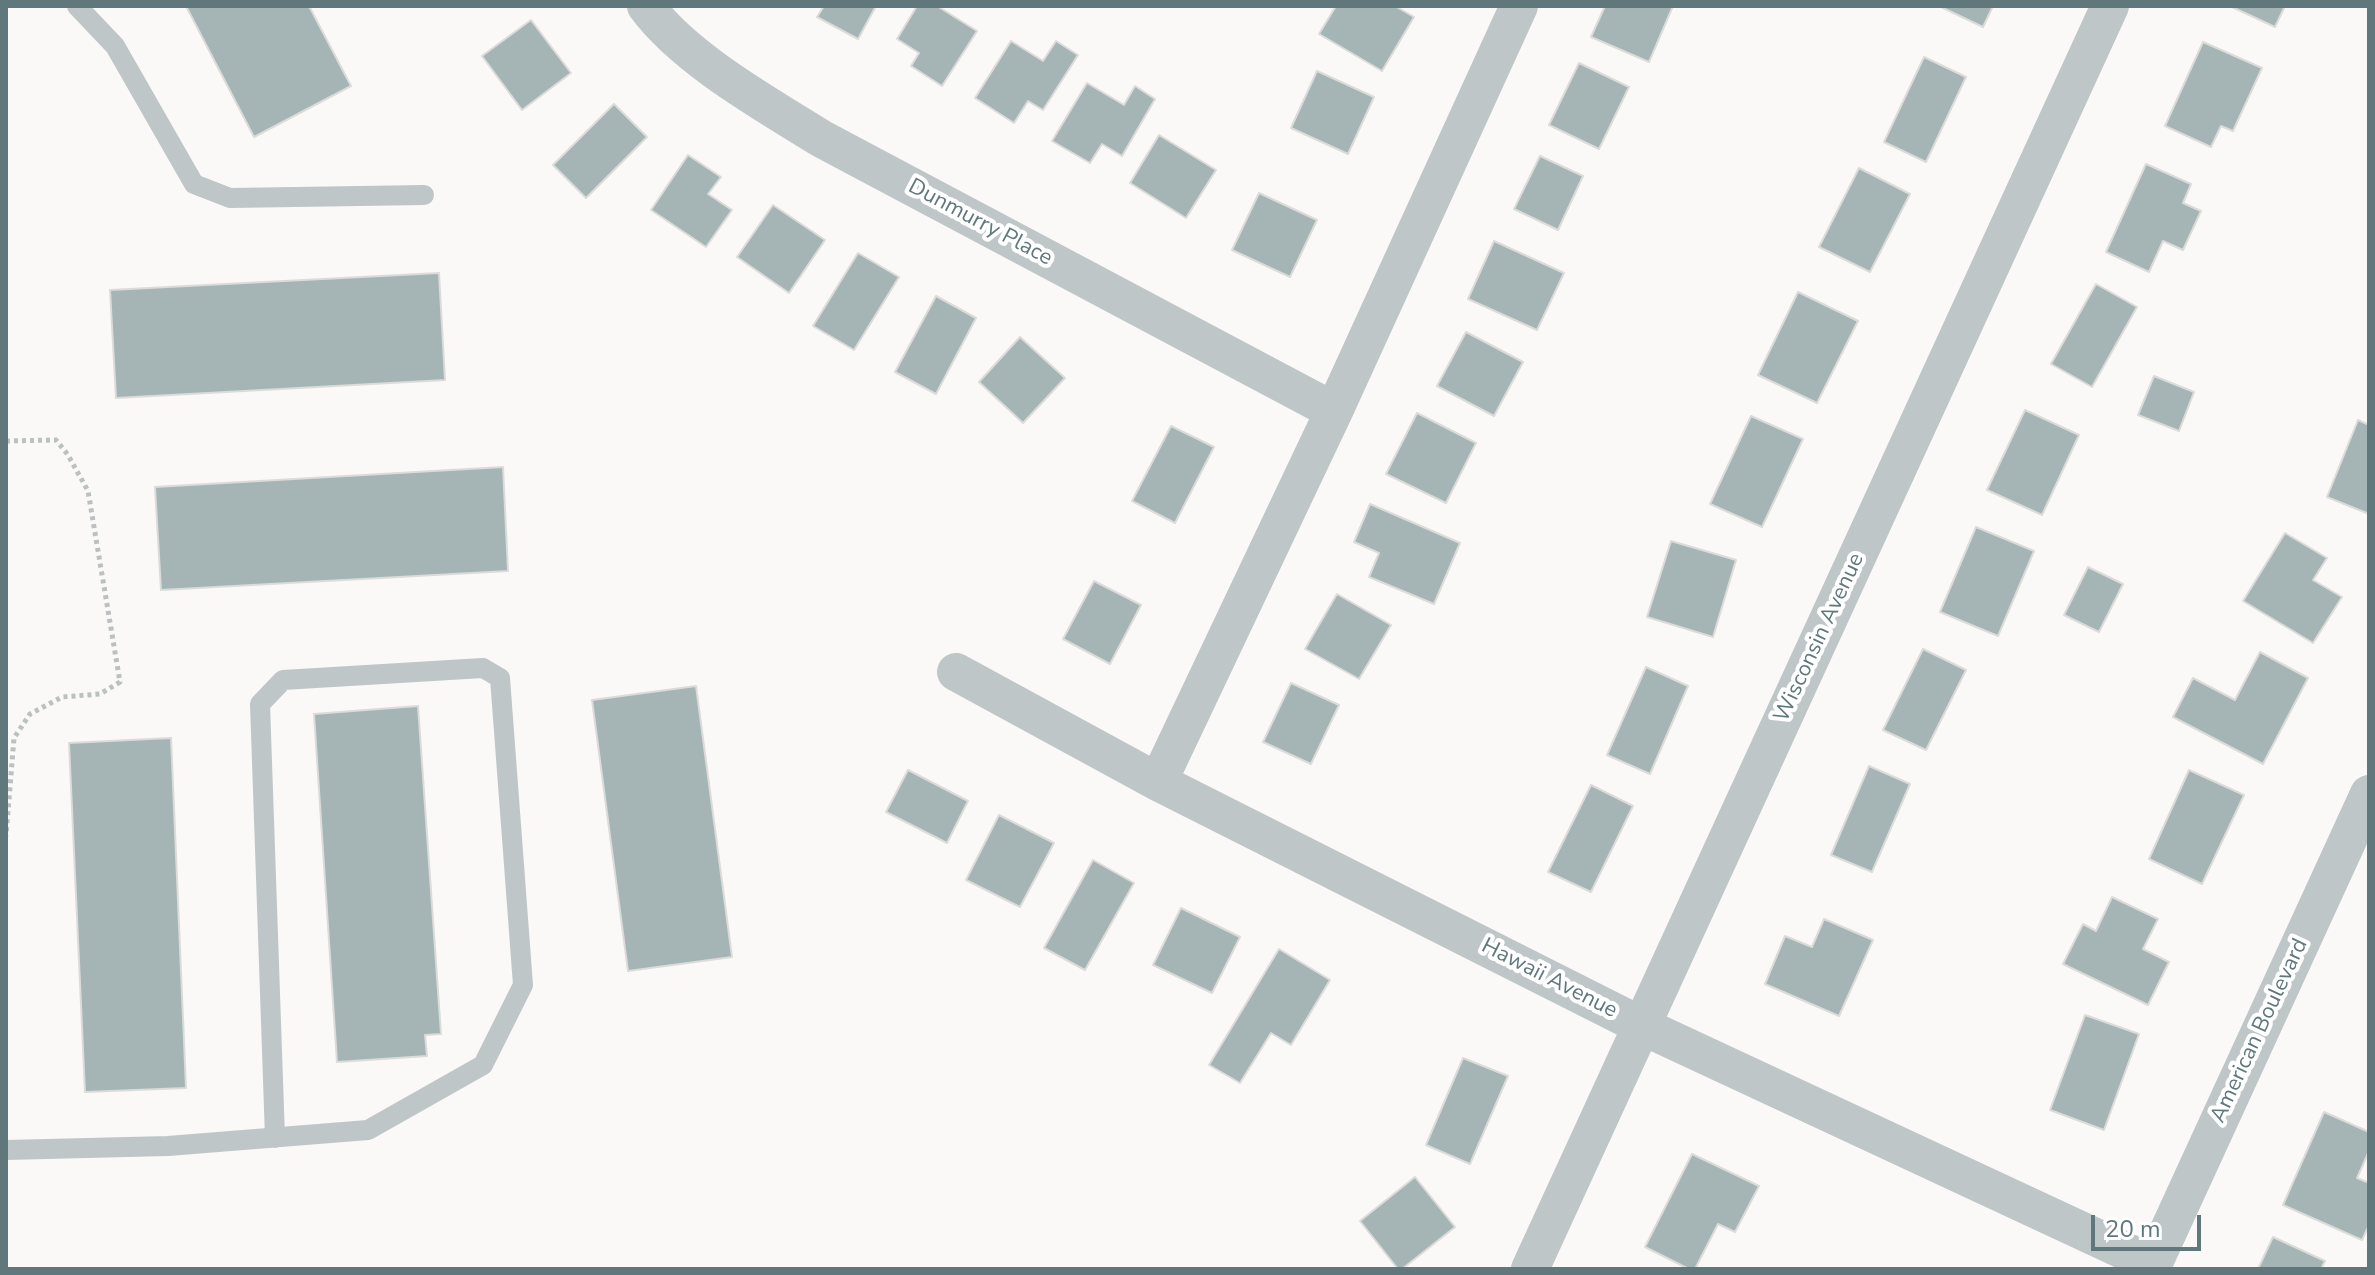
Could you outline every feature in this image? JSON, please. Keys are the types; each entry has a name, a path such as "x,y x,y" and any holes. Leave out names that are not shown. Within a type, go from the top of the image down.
{"street":[{"name":"Dunmurry Place","path":"646,6 662,27 747,93 822,139 1334,411"},
{"path":"1158,782 1334,411 1519,6"},
{"name":"Wisconsin Avenue","path":"1530,1269 2110,6"},
{"name":"Hawaii Avenue","path":"956,672 1158,782 1642,1026 2152,1266"},
{"name":"American Boulevard","path":"2152,1266 2369,794"}],"lane":[{"path":"77,6 115,46 194,184 230,198 424,195"},
{"path":"6,1150 168,1146 275,1138 368,1130 483,1065 523,985 500,678 483,668 283,680 260,704 275,1138"}],"path":[{"path":"6,441 56,440 88,491 120,682 100,694 62,697 30,714 14,738 6,836"}],"building":[{"path":"186,6 309,6 351,86 254,137"},
{"path":"824,6 876,6 858,39 817,17"},
{"path":"917,6 937,6 977,31 942,86 911,66 919,53 897,39"},
{"path":"1336,6 1395,6 1414,17 1382,71 1319,34"},
{"path":"1605,6 1673,6 1649,62 1591,37"},
{"path":"1939,6 1993,6 1983,27"},
{"path":"2230,6 2285,6 2275,27"},
{"path":"531,20 571,73 522,110 482,56"},
{"path":"1011,41 1043,61 1056,41 1078,55 1043,110 1028,101 1014,123 975,98"},
{"path":"2203,42 2262,68 2233,131 2221,126 2211,147 2165,126"},
{"path":"1924,57 1966,77 1926,162 1884,142"},
{"path":"1579,63 1629,87 1599,149 1549,125"},
{"path":"1317,71 1374,97 1348,154 1291,128"},
{"path":"1087,83 1124,105 1135,86 1155,99 1122,156 1102,144 1090,163 1052,141"},
{"path":"614,104 647,137 586,198 553,165"},
{"path":"1159,135 1216,170 1186,218 1130,183"},
{"path":"688,155 721,177 708,194 732,210 706,247 651,210"},
{"path":"1540,156 1583,176 1558,230 1514,209"},
{"path":"2146,164 2191,184 2183,203 2201,211 2183,250 2163,241 2149,272 2106,252"},
{"path":"1859,168 1910,194 1870,272 1819,247"},
{"path":"1259,193 1317,220 1290,277 1232,250"},
{"path":"773,205 825,240 789,293 737,257"},
{"path":"1494,241 1564,273 1537,330 1468,299"},
{"path":"858,253 899,277 854,350 813,326"},
{"path":"439,273 445,380 116,398 110,290"},
{"path":"2096,284 2137,307 2092,387 2051,364"},
{"path":"1798,292 1858,321 1817,403 1758,375"},
{"path":"936,296 976,318 936,394 895,372"},
{"path":"1466,332 1523,362 1494,416 1437,386"},
{"path":"1020,337 1065,378 1023,423 979,382"},
{"path":"2154,376 2194,392 2179,431 2138,415"},
{"path":"2025,410 2079,435 2042,515 1987,490"},
{"path":"1417,413 1476,443 1446,503 1386,474"},
{"path":"1751,416 1803,439 1762,527 1710,504"},
{"path":"2358,420 2369,425 2369,514 2327,497"},
{"path":"1171,426 1214,447 1175,523 1132,501"},
{"path":"503,467 508,571 161,590 155,487"},
{"path":"1370,504 1460,543 1434,604 1369,577 1379,553 1354,542"},
{"path":"1976,527 2034,551 1998,636 1940,612"},
{"path":"2285,533 2327,558 2313,580 2342,597 2313,643 2243,601"},
{"path":"1671,541 1736,560 1713,637 1647,617"},
{"path":"2088,567 2123,584 2099,632 2064,615"},
{"path":"1094,581 1141,605 1110,664 1063,639"},
{"path":"1337,594 1391,625 1359,679 1305,649"},
{"path":"1923,649 1966,670 1926,750 1883,730"},
{"path":"2260,652 2308,678 2263,764 2173,717 2193,678 2235,700"},
{"path":"1646,667 1688,686 1650,774 1607,755"},
{"path":"1291,683 1339,705 1311,764 1263,742"},
{"path":"696,686 732,957 628,971 592,700"},
{"path":"418,706 441,1034 425,1035 427,1056 337,1062 314,714"},
{"path":"171,738 186,1088 85,1092 69,743"},
{"path":"1869,766 1910,784 1872,872 1831,855"},
{"path":"908,770 968,801 947,843 886,812"},
{"path":"2189,770 2244,795 2202,884 2149,859"},
{"path":"1591,785 1633,806 1591,892 1548,872"},
{"path":"999,815 1054,843 1020,907 966,880"},
{"path":"1093,860 1134,883 1085,970 1044,948"},
{"path":"2112,897 2158,919 2143,949 2169,962 2148,1005 2063,964 2083,924 2096,931"},
{"path":"1181,908 1240,937 1212,993 1153,965"},
{"path":"1824,919 1873,940 1839,1016 1765,984 1785,936 1812,947"},
{"path":"1279,949 1330,980 1291,1045 1271,1033 1240,1083 1209,1065"},
{"path":"2085,1015 2139,1034 2104,1130 2050,1110"},
{"path":"1463,1058 1508,1076 1470,1164 1426,1145"},
{"path":"2324,1112 2369,1132 2369,1151 2357,1178 2369,1183 2369,1225 2362,1240 2283,1205"},
{"path":"1692,1154 1759,1186 1735,1232 1718,1224 1695,1269 1689,1269 1645,1247"},
{"path":"1415,1177 1455,1227 1398,1269 1360,1221"},
{"path":"2273,1237 2325,1261 2321,1269 2258,1269"}]}
